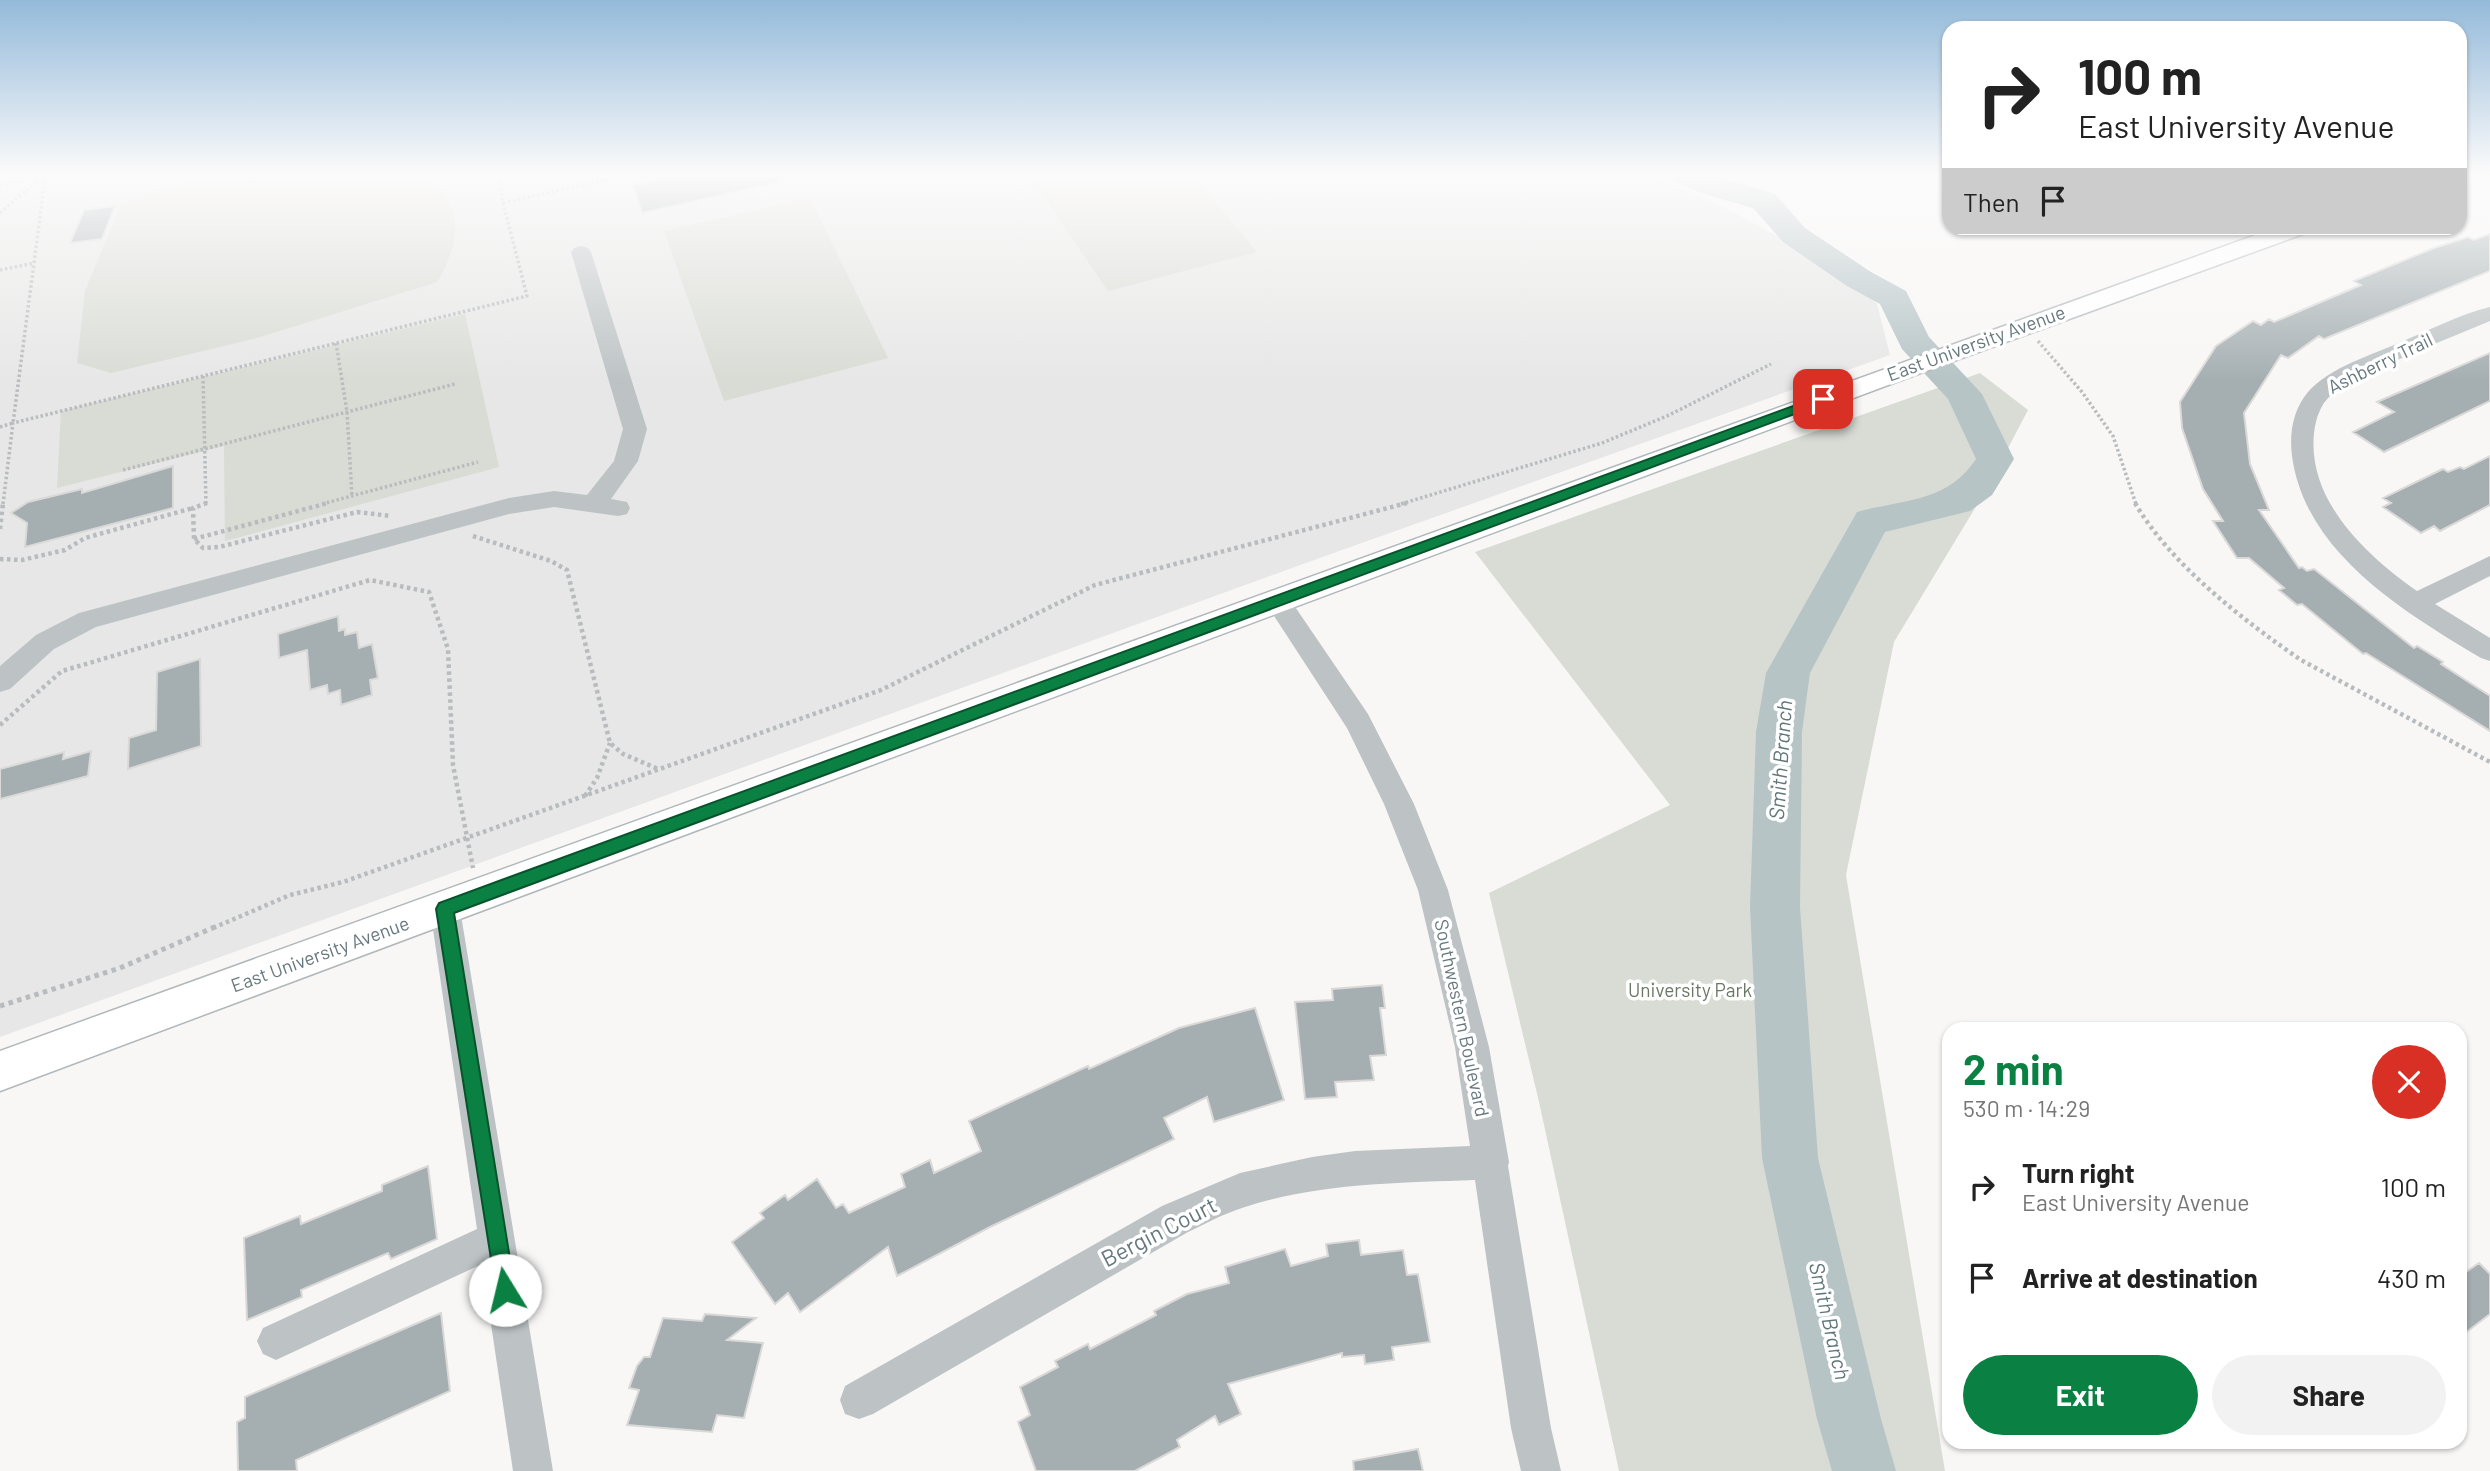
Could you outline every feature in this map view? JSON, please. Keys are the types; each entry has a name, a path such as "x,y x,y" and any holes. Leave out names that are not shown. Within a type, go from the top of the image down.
{"main road":[{"name":"East University Avenue","path":"0,1071 2019,327 2256,243"}],"street":[{"path":"0,682 45,642 88,620 509,506 554,499 605,506 618,474 632,451 635,429 581,252"},
{"name":"Ashberry Trail","path":"2490,313 2400,350 2322,390 2308,407 2302,429 2302,465 2322,507 2353,551 2385,583 2490,651"},
{"path":"2414,604 2490,565"},
{"name":"Southwestern Boulevard","path":"1278,602 1358,722 1399,804 1433,890 1472,1047 1492,1162 1531,1429 1541,1471"},
{"path":"445,909 533,1471"},
{"name":"Bergin Court","path":"859,1401 1175,1219 1240,1191 1312,1174 1355,1168 1492,1162"},
{"path":"276,1341 496,1238"}],"path":[{"path":"0,529 36,243"},
{"path":"0,427 527,296 513,243"},
{"path":"0,270 34,262"},
{"path":"2019,327 2043,346 2088,402 2117,445 2130,490 2140,510 2204,581 2272,641 2301,660 2490,762"},
{"path":"336,343 347,412 352,496"},
{"path":"0,1006 120,968 290,895 343,882 881,690 1095,585 1394,506 1602,443 1667,416 1752,376 1771,364"},
{"path":"0,559 22,560 65,550 85,538 207,504 203,376"},
{"path":"123,470 455,384"},
{"path":"194,539 478,462"},
{"path":"192,508 194,539 203,548 219,547 357,512 396,517 398,536"},
{"path":"465,534 551,561 567,570 610,743 597,778 584,797"},
{"path":"0,725 62,671 370,580 429,592 448,649 453,765 477,897"},
{"path":"610,743 623,754 659,769"}],"shaded area":[{"path":"0,243 1790,243 1859,279 1877,304 1890,355 1328,555 0,1037"}],"green space":[{"path":"105,243 453,243 437,282 257,338 111,373 77,363 85,291"},
{"path":"668,243 832,243 888,358 724,401"},
{"path":"1075,243 1249,243 1257,252 1108,291"},
{"path":"465,314 499,467 225,541 224,446 57,488 61,411"},
{"name":"University Park","path":"1980,373 2028,410 1986,490 1894,642 1846,875 1945,1471 1619,1471 1539,1102 1489,893 1670,805 1475,552"}],"building":[{"path":"2451,243 2490,243 2490,271 2324,339 2319,336 2288,358 2281,355 2244,413 2250,464 2269,510 2259,510 2299,568 2307,571 2314,569 2414,648 2417,646 2443,662 2441,664 2490,696 2490,731 2366,653 2363,654 2302,604 2297,605 2279,590 2284,588 2249,558 2237,558 2213,521 2223,521 2203,489 2182,428 2180,402 2216,346 2253,321 2261,325 2269,319 2274,322 2361,285 2354,281"},
{"path":"2490,353 2490,401 2384,452 2353,432 2394,412 2377,402"},
{"path":"2490,456 2490,505 2440,531 2434,526 2421,533 2383,507 2391,503 2383,498 2443,469 2448,472 2460,467 2464,469"},
{"path":"173,466 173,508 25,547 27,523 11,513 28,502 82,489 82,493"},
{"path":"338,616 339,631 345,629 345,635 357,632 359,648 372,644 378,678 370,680 372,695 341,705 340,690 328,694 327,685 310,690 307,650 279,658 278,634"},
{"path":"200,659 201,746 128,769 129,738 156,730 157,672"},
{"path":"91,751 88,776 0,799 0,769 64,752 63,759"},
{"path":"1382,985 1385,1008 1380,1008 1386,1055 1370,1056 1374,1080 1335,1082 1337,1097 1305,1099 1295,1002 1333,1000 1332,989"},
{"path":"1255,1008 1284,1100 1214,1122 1207,1097 1164,1118 1174,1139 990,1227 897,1276 888,1247 800,1312 788,1293 775,1304 732,1242 764,1218 760,1213 785,1195 788,1200 817,1179 836,1208 843,1204 849,1213 905,1187 901,1174 930,1160 934,1173 981,1151 969,1121 1088,1066 1089,1069 1179,1028"},
{"path":"428,1166 437,1239 391,1259 388,1253 301,1290 302,1297 247,1320 244,1238 300,1216 301,1224 382,1191 382,1185"},
{"path":"1359,1240 1361,1255 1403,1250 1407,1275 1418,1274 1430,1342 1392,1347 1394,1360 1365,1364 1364,1355 1342,1357 1342,1353 1228,1384 1241,1414 1219,1425 1215,1416 1177,1440 1180,1447 1135,1471 1036,1471 1018,1422 1030,1415 1020,1387 1058,1367 1055,1361 1088,1344 1090,1349 1156,1315 1154,1311 1187,1294 1229,1283 1225,1267 1285,1249 1291,1266 1328,1256 1326,1244"},
{"path":"2479,1263 2490,1274 2490,1314 2467,1332 2467,1271"},
{"path":"441,1313 450,1391 296,1460 297,1471 238,1471 237,1422 245,1418 245,1397"},
{"path":"705,1314 756,1318 727,1340 763,1343 744,1418 717,1415 712,1432 627,1425 639,1390 629,1388 637,1366 644,1357 650,1357 663,1318 702,1321"},
{"path":"1418,1449 1423,1471 1354,1471 1353,1461"}],"waterway":[{"name":"Smith Branch","path":"1805,243 1859,279 1894,298 1914,341 1964,394 1995,459 1978,486 1956,502 1871,522 1788,673 1779,732 1775,907 1790,1158 1849,1419 1864,1471"}],"route":[{"path":"505,1290 445,909 1823,399"}]}
